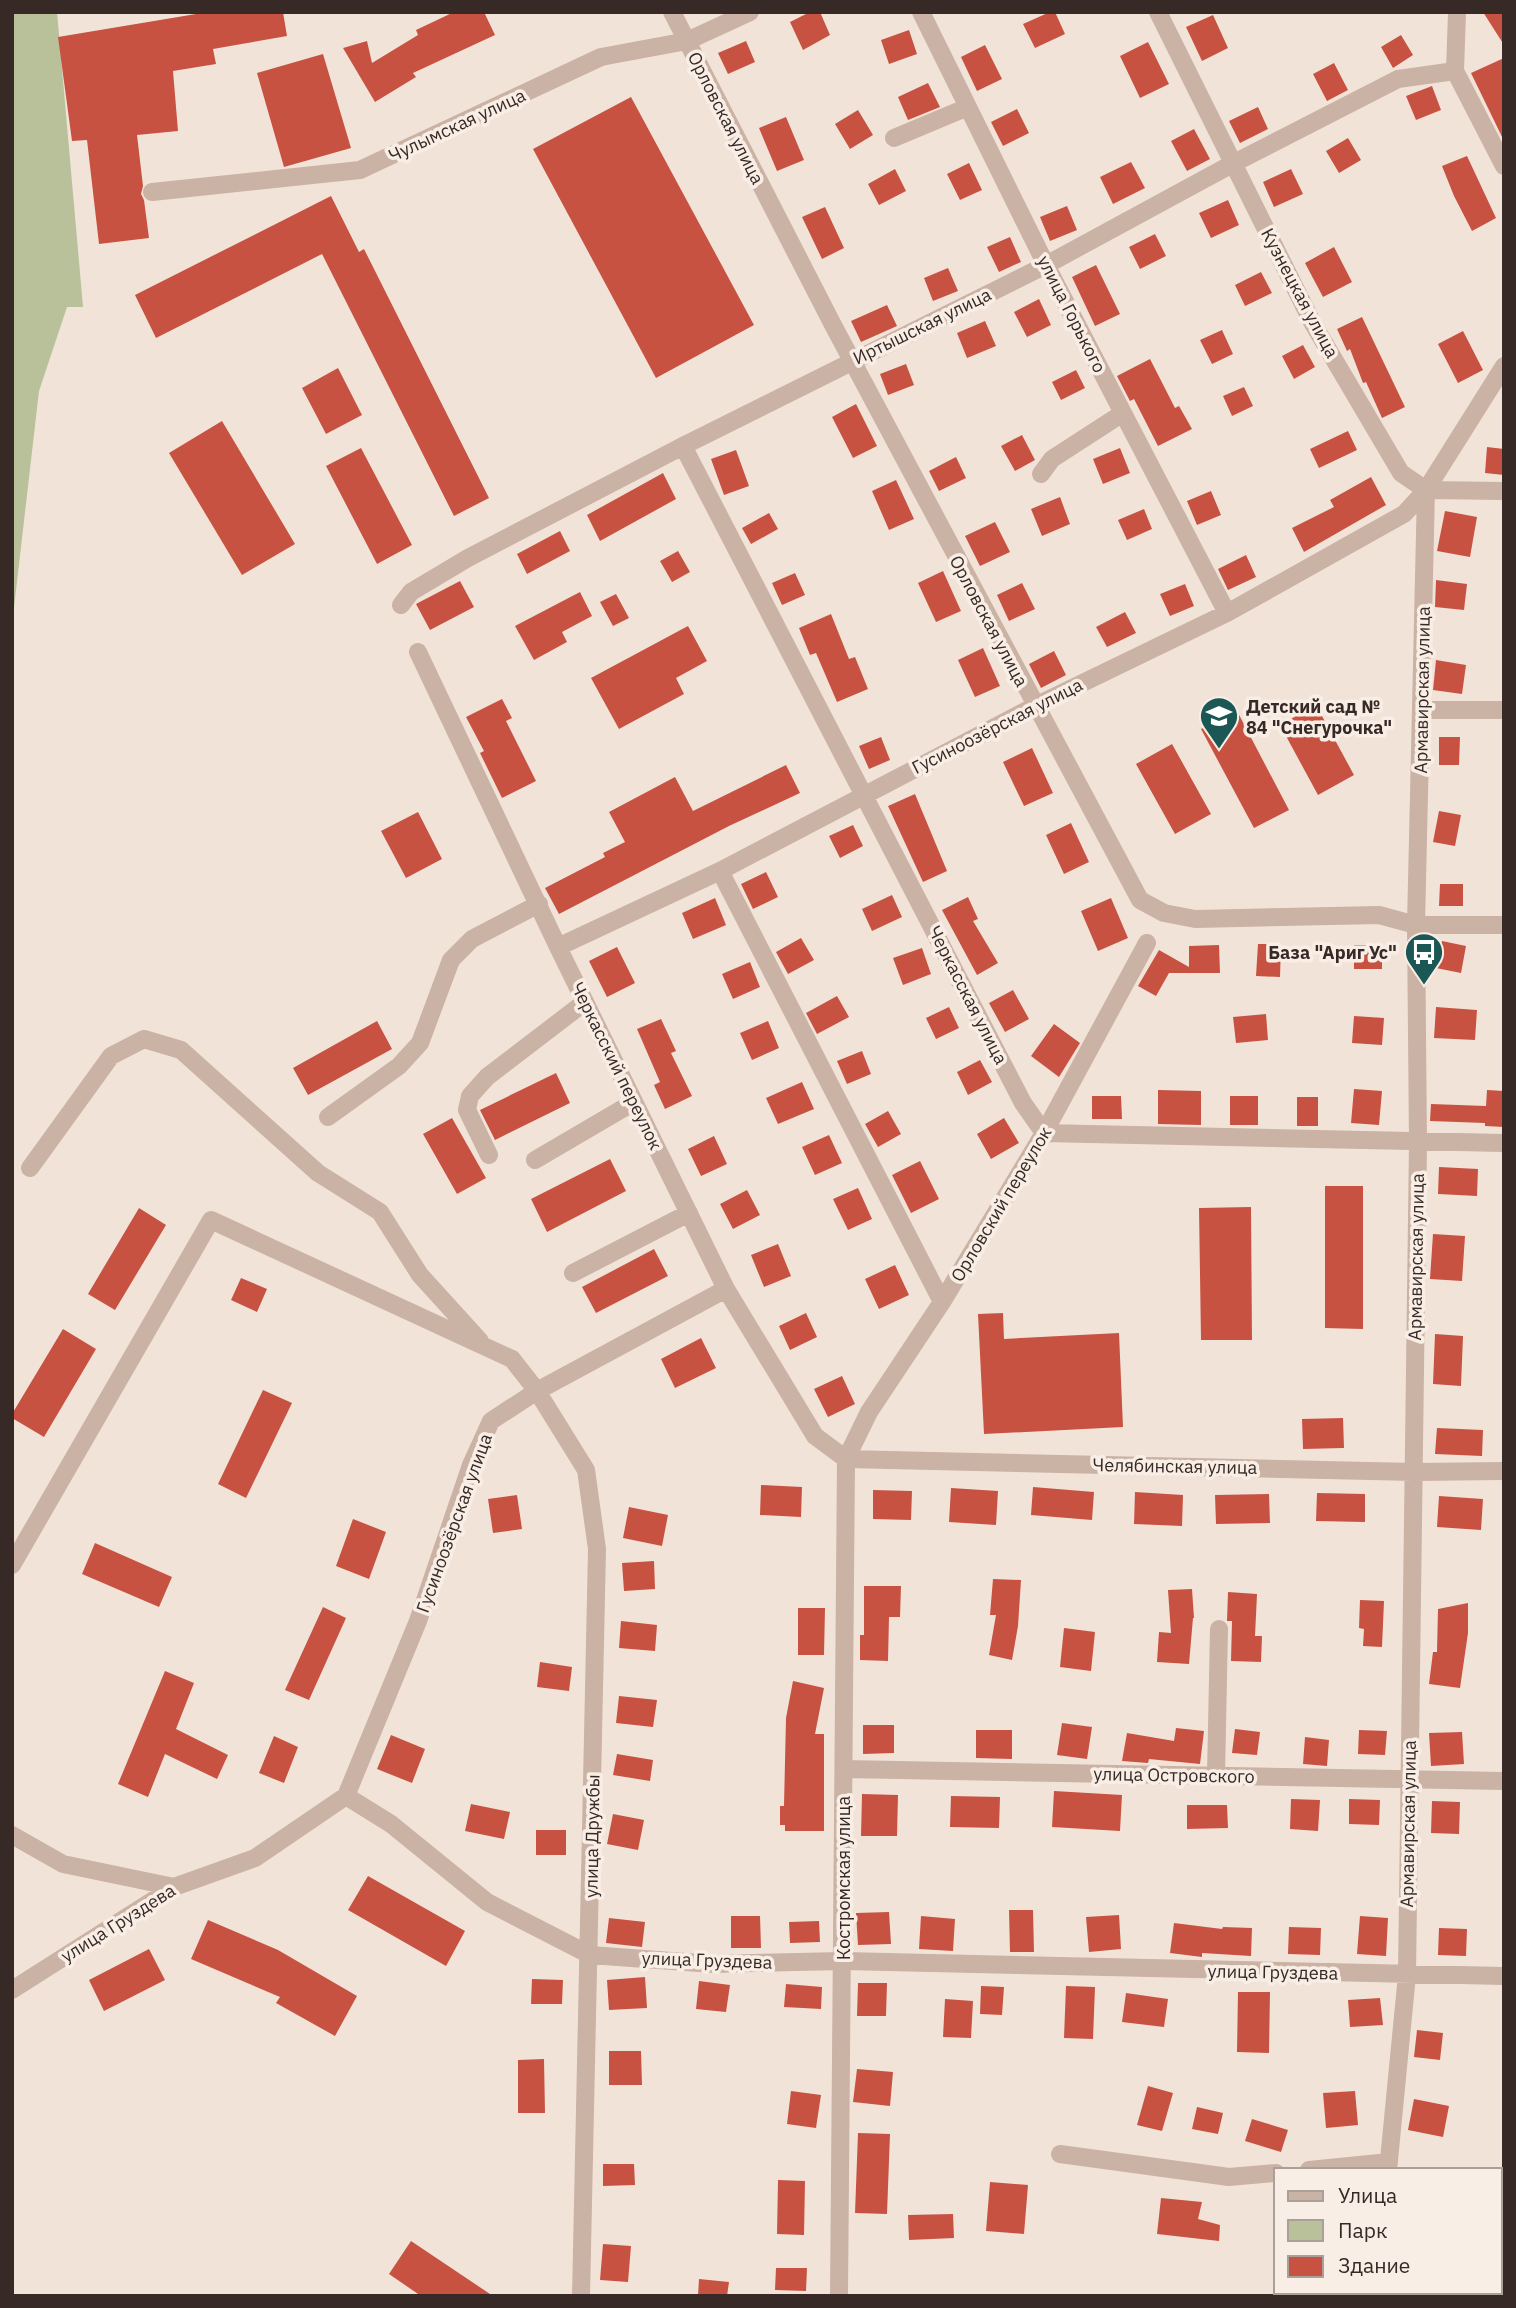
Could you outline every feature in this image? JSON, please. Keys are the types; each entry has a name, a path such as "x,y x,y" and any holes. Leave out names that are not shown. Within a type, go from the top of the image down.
{"street":[{"name":"Орловская улица","path":"672,12 852,361 1140,900 1164,913 1195,919 1378,915 1416,925 1504,925"},
{"name":"Чулымская улица","path":"152,192 360,170 601,57 687,41 750,12"},
{"name":"улица Горького","path":"921,12 1046,265 1227,613"},
{"name":"Кузнецкая улица","path":"1158,12 1312,322 1401,473 1426,490"},
{"path":"1457,12 1455,71 1504,166"},
{"name":"Иртышская улица","path":"401,606 411,592 468,558 683,446 1046,265 1234,163 1398,79 1455,71"},
{"path":"894,138 968,107"},
{"path":"1426,490 1504,366"},
{"path":"1041,474 1052,459 1123,413"},
{"name":"Черкасская улица","path":"683,446 1023,1103 1045,1133"},
{"path":"1426,490 1504,491"},
{"name":"Гусиноозёрская улица","path":"558,947 720,871 1035,706 1227,613 1404,514 1426,490"},
{"name":"Армавирская улица","path":"1389,2166 1407,1975 1418,1143 1416,925 1426,490"},
{"name":"Черкасский переулок","path":"418,652 540,904 558,947 726,1289 815,1436 846,1459"},
{"path":"1422,710 1504,710"},
{"path":"720,871 942,1302"},
{"path":"328,1117 399,1066 420,1043 451,960 472,939 540,904"},
{"name":"Орловский переулок","path":"846,1459 869,1412 942,1302 1045,1133 1147,943"},
{"path":"489,1156 467,1110 470,1097 487,1077 586,1002"},
{"path":"30,1168 111,1056 144,1039 181,1050 318,1172 380,1212 419,1275 484,1346"},
{"path":"535,1160 634,1102"},
{"path":"1045,1133 1504,1143"},
{"path":"573,1273 689,1213"},
{"name":"улица Дружбы","path":"12,1565 211,1220 512,1359 537,1391 586,1470 597,1549 581,2296"},
{"name":"Гусиноозёрская улица","path":"346,1796 418,1620 471,1465 491,1421 537,1391 726,1289"},
{"name":"Челябинская улица","path":"846,1459 1414,1472 1504,1471"},
{"name":"Костромская улица","path":"839,2296 846,1459"},
{"path":"1216,1775 1219,1629"},
{"name":"улица Островского","path":"844,1769 1504,1781"},
{"name":"улица Груздева","path":"12,1990 174,1887 255,1858 346,1796 391,1824 487,1902 590,1955 713,1964 843,1961 1504,1976"},
{"path":"12,1835 63,1864 174,1887"},
{"path":"1060,2154 1229,2178 1274,2173"},
{"path":"1349,2168 1389,2166"}],"green space":[{"path":"12,12 57,12 83,307 67,307 39,391 12,625"}],"building":[{"path":"208,12 283,12 287,36 213,49 216,64 173,71 178,131 137,135 143,186 141,194 149,238 99,244 87,140 72,141 58,37"},
{"path":"454,12 484,12 495,35 413,73 416,77 375,102 343,48 367,41 372,63 418,35 416,30"},
{"path":"810,12 820,12 830,35 803,50 790,22"},
{"path":"1055,12 1065,34 1035,48 1023,24"},
{"path":"1483,12 1504,12 1504,45"},
{"path":"1213,15 1228,48 1202,61 1186,27"},
{"path":"909,30 917,54 889,64 881,40"},
{"path":"1401,35 1413,55 1393,68 1381,47"},
{"path":"746,41 755,62 728,74 718,53"},
{"path":"1148,42 1169,84 1140,98 1120,56"},
{"path":"985,45 1002,79 977,91 961,57"},
{"path":"323,54 351,148 284,167 257,73"},
{"path":"1504,58 1504,141 1471,73"},
{"path":"1334,63 1348,90 1327,101 1313,74"},
{"path":"928,83 940,107 908,120 898,97"},
{"path":"1432,86 1441,110 1416,120 1406,96"},
{"path":"631,97 754,325 656,378 533,149"},
{"path":"1258,107 1268,129 1240,143 1229,121"},
{"path":"1017,109 1029,133 1003,146 991,122"},
{"path":"858,110 873,135 850,149 835,124"},
{"path":"786,117 804,160 777,171 759,128"},
{"path":"1194,129 1210,159 1187,171 1171,141"},
{"path":"1348,138 1361,160 1339,173 1326,151"},
{"path":"1467,156 1496,218 1472,231 1442,166"},
{"path":"1131,162 1145,188 1113,204 1100,177"},
{"path":"969,163 982,190 960,200 947,174"},
{"path":"895,169 906,191 879,205 868,184"},
{"path":"1291,169 1303,194 1274,207 1263,182"},
{"path":"331,196 359,252 364,249 489,498 454,516 322,254 156,338 135,295"},
{"path":"1228,200 1239,225 1211,238 1199,213"},
{"path":"1067,206 1077,230 1050,241 1040,217"},
{"path":"825,207 844,248 822,259 802,217"},
{"path":"1155,234 1166,256 1140,269 1129,247"},
{"path":"1010,237 1021,262 999,272 987,247"},
{"path":"1334,247 1352,282 1323,297 1305,263"},
{"path":"1096,265 1120,314 1095,326 1072,277"},
{"path":"948,268 958,291 933,301 924,278"},
{"path":"1261,272 1272,293 1245,306 1235,285"},
{"path":"1039,299 1051,325 1027,337 1014,312"},
{"path":"887,305 897,326 861,342 851,321"},
{"path":"1362,317 1405,407 1382,418 1366,382 1363,383 1350,349 1347,351 1337,329"},
{"path":"985,321 996,346 967,358 957,333"},
{"path":"1222,330 1233,354 1212,364 1200,340"},
{"path":"1463,331 1483,370 1458,383 1438,344"},
{"path":"1303,345 1315,367 1294,379 1282,356"},
{"path":"1150,359 1175,408 1179,406 1192,429 1158,446 1134,399 1130,401 1117,376"},
{"path":"906,364 914,385 888,395 880,374"},
{"path":"338,368 362,415 326,434 302,388"},
{"path":"1076,370 1085,388 1061,400 1052,382"},
{"path":"1244,387 1253,406 1232,416 1223,396"},
{"path":"856,404 877,446 853,458 832,417"},
{"path":"222,421 295,544 242,575 169,453"},
{"path":"1348,431 1357,450 1319,468 1310,449"},
{"path":"1022,435 1035,460 1015,471 1001,446"},
{"path":"1487,447 1504,449 1504,475 1485,473"},
{"path":"361,448 412,545 377,564 326,466"},
{"path":"1120,448 1130,473 1103,484 1093,459"},
{"path":"736,450 749,486 724,495 711,459"},
{"path":"956,457 966,478 939,491 929,471"},
{"path":"663,473 676,499 600,541 587,515"},
{"path":"1371,477 1386,505 1304,552 1292,528 1334,507 1330,500"},
{"path":"896,480 914,519 889,530 872,491"},
{"path":"1211,491 1221,515 1197,525 1187,501"},
{"path":"1060,497 1070,524 1042,536 1031,509"},
{"path":"1144,509 1152,529 1127,540 1118,520"},
{"path":"1445,511 1477,517 1470,557 1437,551"},
{"path":"769,513 778,529 751,544 742,528"},
{"path":"995,522 1010,552 980,566 965,536"},
{"path":"560,531 570,551 527,574 517,554"},
{"path":"678,551 690,572 672,582 660,561"},
{"path":"1246,555 1256,577 1228,590 1218,569"},
{"path":"943,571 961,611 936,622 918,583"},
{"path":"795,573 805,595 782,605 772,583"},
{"path":"1436,580 1467,584 1464,610 1435,607"},
{"path":"460,581 474,607 430,630 416,604"},
{"path":"1022,583 1035,609 1009,621 997,595"},
{"path":"1185,584 1194,606 1170,616 1160,594"},
{"path":"580,592 592,616 562,632 567,642 534,660 515,626"},
{"path":"616,594 629,618 613,626 600,602"},
{"path":"1125,612 1136,633 1107,647 1096,627"},
{"path":"831,614 849,659 855,657 868,689 837,702 816,653 810,655 799,628"},
{"path":"688,626 707,661 676,678 684,694 619,729 591,678"},
{"path":"983,648 1000,686 975,697 958,660"},
{"path":"1054,651 1066,675 1041,688 1029,664"},
{"path":"1436,660 1466,665 1462,694 1433,690"},
{"path":"502,699 512,718 506,721 536,781 502,798 480,753 484,751 466,717"},
{"path":"1316,705 1354,775 1318,795 1280,725"},
{"path":"1237,711 1289,810 1254,828 1201,729"},
{"path":"881,737 890,760 869,769 859,746"},
{"path":"1439,737 1460,737 1459,765 1439,765"},
{"path":"1172,744 1211,814 1175,834 1136,764"},
{"path":"1032,748 1053,793 1024,806 1003,762"},
{"path":"786,765 800,793 729,826 559,914 545,888 605,857 603,853 625,842 609,812 675,777 693,811"},
{"path":"915,794 947,871 923,882 888,806"},
{"path":"1439,811 1461,815 1455,846 1433,842"},
{"path":"418,812 442,859 406,878 381,831"},
{"path":"1071,823 1089,862 1064,874 1046,835"},
{"path":"853,825 863,846 840,858 829,836"},
{"path":"766,872 778,897 753,909 741,884"},
{"path":"1440,884 1463,884 1463,906 1439,906"},
{"path":"892,895 902,917 872,931 862,909"},
{"path":"968,897 978,919 973,921 998,963 977,975 942,910"},
{"path":"715,898 726,925 693,939 682,913"},
{"path":"1111,898 1128,938 1098,951 1081,911"},
{"path":"801,938 814,960 788,974 776,952"},
{"path":"1442,941 1466,946 1461,973 1436,968"},
{"path":"1258,944 1281,944 1280,977 1256,976"},
{"path":"1219,945 1220,973 1169,973 1156,996 1138,986 1159,950 1189,967 1189,946"},
{"path":"1354,945 1382,945 1382,969 1354,969"},
{"path":"617,947 635,983 607,997 589,961"},
{"path":"922,948 931,974 903,985 893,958"},
{"path":"750,962 760,987 733,999 722,974"},
{"path":"1013,990 1029,1019 1005,1032 989,1003"},
{"path":"837,996 849,1017 817,1034 806,1013"},
{"path":"949,1007 959,1028 936,1039 926,1018"},
{"path":"1436,1007 1477,1010 1475,1040 1434,1038"},
{"path":"1266,1014 1268,1040 1236,1043 1233,1017"},
{"path":"1354,1016 1384,1018 1382,1045 1352,1043"},
{"path":"661,1019 676,1051 671,1053 692,1096 665,1109 654,1085 660,1082 637,1029"},
{"path":"377,1021 392,1049 308,1095 293,1068"},
{"path":"768,1021 779,1048 752,1060 740,1033"},
{"path":"1054,1024 1080,1043 1059,1077 1031,1056"},
{"path":"862,1051 871,1074 847,1084 837,1061"},
{"path":"980,1060 992,1082 968,1095 957,1072"},
{"path":"556,1073 570,1103 495,1140 480,1110"},
{"path":"802,1082 814,1109 778,1124 766,1098"},
{"path":"1354,1089 1382,1091 1379,1125 1351,1123"},
{"path":"1158,1090 1201,1091 1201,1125 1158,1124"},
{"path":"1487,1090 1504,1091 1504,1127 1485,1126 1485,1123 1430,1121 1431,1104 1486,1106"},
{"path":"1092,1096 1121,1096 1122,1119 1092,1119"},
{"path":"1230,1096 1258,1096 1258,1125 1230,1125"},
{"path":"1297,1097 1318,1097 1318,1126 1297,1126"},
{"path":"888,1111 901,1134 878,1147 865,1124"},
{"path":"452,1118 486,1178 457,1194 423,1134"},
{"path":"1004,1118 1019,1143 991,1159 977,1134"},
{"path":"829,1135 842,1163 815,1175 802,1147"},
{"path":"714,1136 727,1164 701,1176 688,1149"},
{"path":"610,1159 626,1191 547,1232 531,1199"},
{"path":"920,1161 939,1199 911,1213 892,1175"},
{"path":"1439,1167 1478,1169 1477,1196 1438,1194"},
{"path":"1325,1186 1363,1186 1363,1329 1325,1328"},
{"path":"858,1188 872,1219 848,1230 833,1199"},
{"path":"747,1190 760,1215 733,1229 720,1204"},
{"path":"1251,1207 1252,1340 1201,1340 1199,1208"},
{"path":"139,1208 166,1225 115,1310 88,1294"},
{"path":"1433,1234 1465,1236 1462,1281 1430,1279"},
{"path":"778,1244 791,1276 764,1287 751,1255"},
{"path":"654,1249 668,1276 596,1313 582,1287"},
{"path":"895,1265 909,1295 879,1309 865,1279"},
{"path":"241,1278 267,1289 257,1312 231,1300"},
{"path":"806,1313 817,1337 790,1350 779,1326"},
{"path":"1003,1313 1004,1339 1119,1333 1123,1427 984,1434 978,1314"},
{"path":"63,1329 96,1349 44,1437 12,1418 12,1414"},
{"path":"1435,1334 1463,1336 1461,1386 1433,1384"},
{"path":"701,1338 716,1368 675,1388 661,1359"},
{"path":"842,1376 855,1404 828,1417 814,1389"},
{"path":"263,1390 292,1403 246,1498 218,1484"},
{"path":"1343,1418 1344,1448 1303,1449 1302,1419"},
{"path":"1437,1428 1483,1430 1482,1456 1435,1454"},
{"path":"761,1485 802,1487 801,1517 760,1515"},
{"path":"1033,1487 1094,1492 1092,1520 1031,1515"},
{"path":"951,1488 998,1491 996,1525 949,1522"},
{"path":"873,1490 912,1491 911,1520 873,1519"},
{"path":"1135,1492 1183,1495 1182,1526 1134,1524"},
{"path":"1317,1493 1365,1494 1365,1522 1316,1521"},
{"path":"1269,1494 1270,1523 1216,1524 1215,1495"},
{"path":"517,1495 522,1529 493,1533 488,1499"},
{"path":"1439,1496 1483,1499 1481,1530 1437,1527"},
{"path":"629,1507 668,1515 662,1546 623,1538"},
{"path":"353,1519 386,1532 369,1579 336,1566"},
{"path":"95,1543 172,1577 159,1607 82,1574"},
{"path":"654,1561 655,1589 624,1591 622,1563"},
{"path":"993,1579 1021,1580 1018,1626 1012,1660 989,1655 996,1615 990,1615"},
{"path":"864,1586 901,1586 900,1617 889,1617 888,1661 860,1660 860,1635 864,1635"},
{"path":"1192,1589 1194,1618 1189,1664 1157,1662 1159,1632 1171,1633 1168,1590"},
{"path":"1228,1592 1257,1594 1255,1636 1262,1636 1261,1662 1231,1661 1232,1621 1227,1621"},
{"path":"1360,1600 1384,1601 1382,1647 1363,1646 1364,1629 1359,1628"},
{"path":"1468,1603 1468,1633 1460,1688 1429,1684 1433,1652 1437,1652 1438,1609"},
{"path":"323,1607 346,1618 309,1700 285,1690"},
{"path":"798,1608 825,1608 824,1655 798,1655"},
{"path":"621,1621 657,1625 655,1651 619,1648"},
{"path":"1064,1628 1095,1632 1091,1671 1060,1667"},
{"path":"540,1662 572,1667 569,1691 537,1687"},
{"path":"165,1671 194,1683 176,1729 228,1755 217,1779 165,1754 148,1797 118,1784"},
{"path":"793,1681 824,1688 815,1734 824,1734 824,1831 785,1831 785,1825 780,1825 780,1806 784,1806 786,1718"},
{"path":"619,1696 657,1700 653,1727 616,1723"},
{"path":"1062,1723 1092,1727 1087,1759 1057,1755"},
{"path":"863,1725 894,1725 894,1753 863,1754"},
{"path":"1176,1728 1204,1731 1200,1764 1149,1759 1148,1763 1122,1761 1127,1733 1174,1741"},
{"path":"1235,1729 1260,1732 1257,1755 1232,1753"},
{"path":"976,1730 1012,1730 1012,1759 976,1758"},
{"path":"1359,1730 1387,1731 1385,1755 1358,1754"},
{"path":"1462,1732 1464,1764 1431,1766 1429,1733"},
{"path":"391,1735 425,1749 412,1783 377,1769"},
{"path":"274,1736 298,1747 284,1783 259,1773"},
{"path":"1305,1737 1329,1740 1327,1766 1303,1764"},
{"path":"617,1754 653,1760 650,1781 613,1775"},
{"path":"1054,1791 1122,1795 1120,1831 1052,1827"},
{"path":"862,1794 898,1795 897,1836 861,1836"},
{"path":"951,1796 1000,1797 999,1828 950,1827"},
{"path":"1291,1799 1320,1800 1318,1831 1290,1829"},
{"path":"1349,1799 1380,1800 1379,1825 1349,1824"},
{"path":"1432,1801 1460,1802 1459,1834 1431,1833"},
{"path":"471,1804 510,1812 504,1839 465,1831"},
{"path":"1187,1805 1227,1805 1228,1828 1187,1829"},
{"path":"613,1814 644,1820 638,1850 607,1844"},
{"path":"536,1830 566,1830 566,1855 536,1855"},
{"path":"368,1876 465,1931 446,1966 348,1910"},
{"path":"1009,1910 1033,1910 1034,1952 1010,1952"},
{"path":"889,1912 891,1944 858,1945 856,1913"},
{"path":"1119,1915 1121,1949 1089,1952 1086,1917"},
{"path":"731,1916 760,1916 761,1948 731,1948"},
{"path":"921,1916 955,1919 953,1951 919,1949"},
{"path":"1360,1916 1388,1918 1386,1956 1357,1954"},
{"path":"609,1918 645,1922 642,1947 606,1943"},
{"path":"208,1920 278,1950 357,1996 335,2036 276,2003 280,1997 191,1959"},
{"path":"819,1921 820,1942 790,1943 789,1922"},
{"path":"1174,1923 1222,1929 1252,1928 1251,1956 1202,1953 1202,1957 1170,1953"},
{"path":"1289,1927 1321,1928 1320,1955 1288,1954"},
{"path":"1439,1928 1467,1929 1466,1956 1438,1955"},
{"path":"149,1949 165,1980 104,2011 89,1980"},
{"path":"645,1977 647,2008 609,2010 607,1980"},
{"path":"532,1979 563,1980 562,2004 531,2004"},
{"path":"699,1981 730,1985 726,2012 696,2009"},
{"path":"858,1983 887,1983 886,2016 857,2016"},
{"path":"786,1984 822,1987 821,2009 784,2007"},
{"path":"981,1986 1004,1987 1002,2015 980,2014"},
{"path":"1066,1986 1095,1987 1093,2039 1064,2038"},
{"path":"1238,1992 1270,1992 1269,2053 1237,2052"},
{"path":"1126,1993 1168,1999 1164,2027 1122,2022"},
{"path":"1380,1998 1383,2025 1350,2027 1348,2000"},
{"path":"945,1999 973,2001 971,2038 943,2037"},
{"path":"1417,2030 1443,2033 1440,2060 1414,2057"},
{"path":"609,2051 641,2051 642,2085 609,2085"},
{"path":"544,2059 545,2113 518,2113 518,2060"},
{"path":"857,2069 893,2072 890,2106 853,2102"},
{"path":"1148,2086 1173,2093 1162,2131 1137,2125"},
{"path":"791,2091 821,2095 816,2128 787,2124"},
{"path":"1355,2091 1358,2125 1326,2128 1323,2093"},
{"path":"1414,2099 1449,2106 1443,2137 1408,2130"},
{"path":"1197,2107 1223,2113 1218,2134 1192,2129"},
{"path":"1252,2119 1288,2130 1281,2152 1245,2141"},
{"path":"858,2133 890,2134 887,2214 855,2213"},
{"path":"603,2164 634,2164 635,2185 603,2186"},
{"path":"778,2180 805,2181 804,2235 777,2234"},
{"path":"990,2182 1028,2185 1024,2234 986,2231"},
{"path":"1161,2198 1202,2202 1198,2219 1220,2225 1219,2241 1157,2234"},
{"path":"953,2214 954,2238 909,2240 908,2215"},
{"path":"411,2241 493,2296 421,2296 389,2274"},
{"path":"603,2244 631,2246 628,2282 600,2280"},
{"path":"776,2268 807,2268 806,2291 775,2290"},
{"path":"699,2279 729,2282 727,2296 698,2296"}],"place":[{"name":"Детский сад № 84 \"Снегурочка\"","path":"1219,750"},
{"name":"База \"Ариг Ус\"","path":"1424,986"}]}
